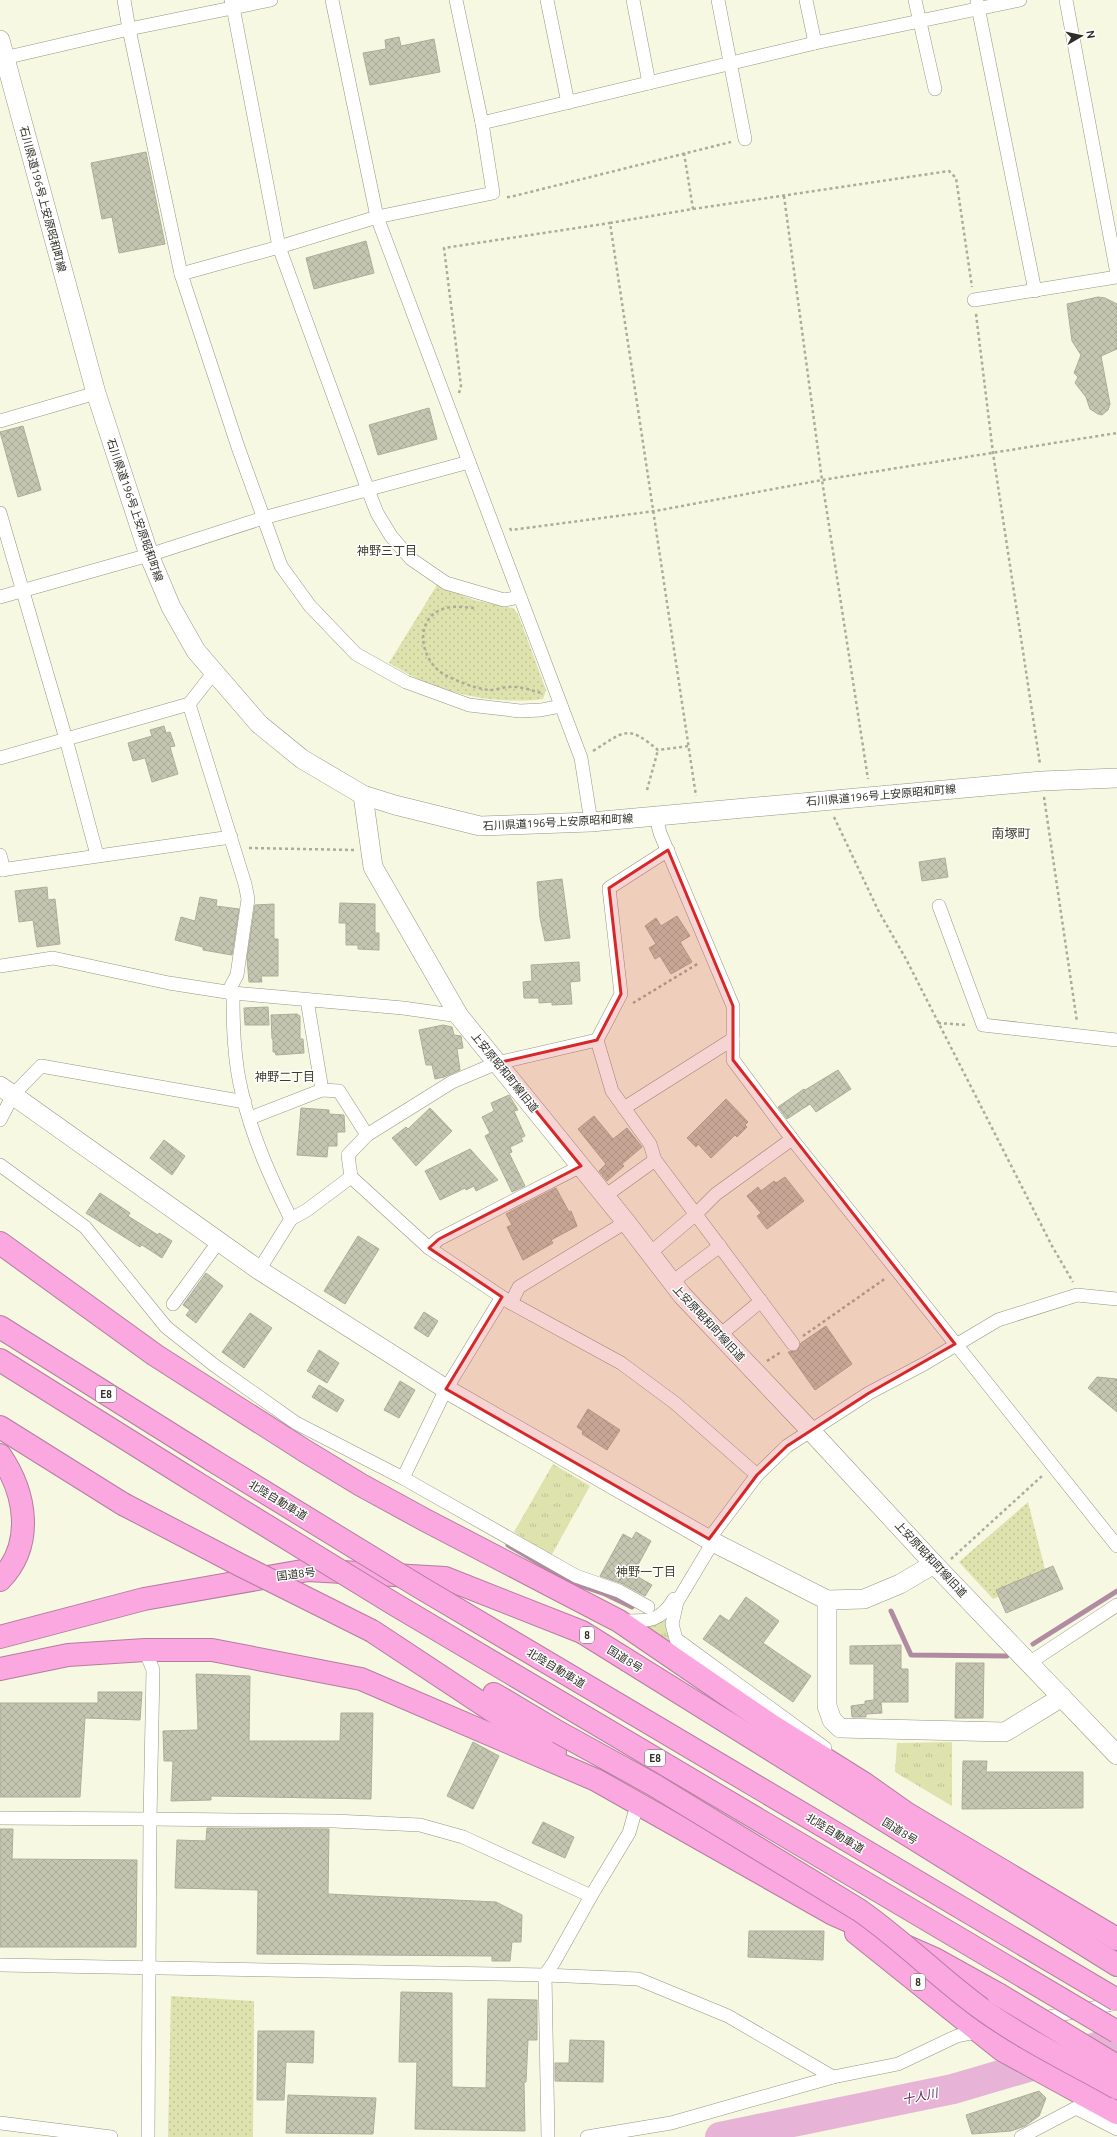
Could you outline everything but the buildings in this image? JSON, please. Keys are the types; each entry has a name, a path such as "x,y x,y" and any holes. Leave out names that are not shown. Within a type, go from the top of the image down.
{"highway":[{"path":"0,1243 155,1355 354,1482 619,1621 772,1725 865,1784 906,1813 1117,1939"},
{"name":"北陸自動車道","path":"0,1327 212,1460 438,1598 1117,2001"},
{"name":"E8","path":"0,1360 394,1604 1117,2032"},
{"path":"0,1427 123,1504 444,1666 558,1732 654,1785 859,1910 885,1928 946,1982 980,2008 1117,2088"},
{"path":"0,1455 11,1471 20,1493 24,1516 22,1537 14,1558 0,1580"},
{"name":"国道8号","path":"0,1637 144,1599 308,1570 445,1578 582,1632 1108,1960"},
{"path":"372,1631 493,1709 596,1780"},
{"path":"582,1632 611,1641 772,1725"},
{"name":"8","path":"0,1669 68,1655 145,1650 212,1650 361,1679 596,1780 637,1805 832,1914 935,1959 998,1994 1117,2066"},
{"name":"8","path":"832,1914 1002,2050 1056,2080 1080,2102 1117,2113"}],"street":[{"path":"124,0 181,274 263,518 281,566 310,606 356,654 406,682 469,705 520,710 541,710 561,706"},
{"path":"3,59 232,3 271,0"},
{"path":"332,0 377,217 581,758 591,822"},
{"path":"181,274 279,247 377,217 493,193 482,123 456,0"},
{"path":"548,0 568,103"},
{"path":"633,0 649,83"},
{"path":"718,0 745,139"},
{"path":"806,0 815,43"},
{"path":"916,0 919,21 935,89"},
{"path":"482,123 815,43 919,21 977,4 1020,0"},
{"path":"1066,0 1117,274"},
{"path":"232,3 279,247 377,513 391,536 411,560 446,583 504,600 520,597"},
{"path":"977,4 1035,291"},
{"name":"石川県道196号上安原昭和町線","path":"0,40 3,59 96,393 148,555 170,607 196,651 215,671 259,724 302,759 363,794 395,805 480,826 591,822 1042,781 1117,778"},
{"path":"974,300 1117,277"},
{"path":"0,421 96,393"},
{"path":"0,598 148,555 263,518 469,462"},
{"path":"0,513 66,740 96,855"},
{"path":"0,758 189,704 215,671"},
{"path":"189,704 245,884 248,899 237,975 230,993 233,1034 245,1102 275,1185 291,1219"},
{"name":"上安原昭和町線旧道","path":"363,794 373,866 459,1016 626,1222 682,1295 937,1567 1117,1755"},
{"path":"656,816 668,850 733,1006 733,1060 792,1139 896,1271 1117,1546"},
{"path":"0,855 2,870 96,855 232,842"},
{"path":"668,850 609,888 621,994 597,1040 612,1091 650,1144 655,1160 793,1344"},
{"path":"938,906 984,1026 1117,1040"},
{"path":"0,966 53,958 169,983 230,993 403,1008 459,1016"},
{"path":"306,1000 322,1090"},
{"path":"624,1108 733,1039"},
{"path":"597,1040 497,1063 452,1082 367,1135 348,1155 351,1177 429,1248 507,1300 621,1363 675,1403 757,1475"},
{"path":"0,1120 6,1091 41,1066 245,1102"},
{"path":"250,1118 322,1090 339,1091 367,1135"},
{"path":"6,1091 259,1270 446,1389 709,1540 827,1600 864,1599 937,1567"},
{"path":"650,1253 696,1214 716,1194 792,1139"},
{"path":"605,1196 655,1160"},
{"path":"0,1165 85,1227 166,1327 214,1365 296,1423 403,1478 576,1576 619,1591 648,1607"},
{"path":"429,1248 439,1239 581,1166"},
{"path":"259,1270 291,1219 307,1210 351,1177"},
{"path":"403,1478 446,1389 507,1300 519,1287 626,1222"},
{"path":"174,1304 219,1241"},
{"path":"672,1282 720,1246"},
{"path":"619,1621 649,1621 660,1617 668,1610 709,1540 757,1475 787,1446 810,1430 869,1393 924,1364 954,1344 998,1320 1077,1295 1117,1299"},
{"path":"720,1335 761,1301"},
{"path":"709,1540 677,1602 672,1624 676,1639 803,1731 842,1761 865,1784"},
{"path":"827,1600 827,1706 832,1720 840,1728 1005,1732 1062,1697"},
{"path":"1029,1663 1117,1605"},
{"path":"145,1650 153,1670 150,1819 148,2137"},
{"path":"548,2137 545,1976 590,1896 629,1833 637,1805"},
{"path":"0,1818 334,1821 420,1825 464,1837 590,1896"},
{"path":"0,1965 638,1979 728,2016 833,2077"},
{"path":"587,2137 671,2123 833,2077 898,2064 957,2036 1117,2001"},
{"path":"1021,2137 1080,2102 1117,2130"},
{"path":"0,2123 111,2137"}],"path":[{"path":"493,193 510,197 745,139"},
{"path":"684,153 693,209"},
{"path":"459,396 461,386 444,248 949,171 956,178 974,300 993,453 1079,1036"},
{"path":"784,196 822,480 870,796"},
{"path":"610,223 699,812"},
{"path":"508,522 511,530 654,511 822,480 1117,433"},
{"path":"482,593 479,608 448,607 438,611 430,619 425,631 423,650 427,658 436,670 466,684 491,690 521,687 545,694"},
{"path":"581,758 624,732 633,732 658,750 689,746"},
{"path":"647,790 658,750"},
{"path":"826,800 878,910 906,959 1052,1246 1072,1281 1077,1295"},
{"path":"232,842 370,851"},
{"path":"618,1000 624,1008 712,955"},
{"path":"938,1023 984,1026"},
{"path":"754,1371 896,1271"},
{"path":"937,1567 1052,1466"}],"highlighted area":[{"path":"668,850 733,1006 733,1060 955,1344 869,1393 787,1446 757,1475 709,1539 446,1389 502,1297 429,1248 439,1239 581,1166 497,1063 597,1040 621,994 609,888"}],"green space":[{"path":"437,585 474,600 513,608 518,614 546,690 543,699 512,701 466,695 436,687 389,663"},
{"path":"553,1464 590,1486 551,1556 514,1532"},
{"path":"1028,1502 1047,1577 993,1599 959,1562"},
{"path":"666,1620 669,1636 686,1658 642,1626 653,1625"},
{"path":"952,1742 952,1806 895,1772 897,1743"},
{"path":"171,1996 254,2001 253,2137 168,2137"}],"waterway":[{"path":"508,1545 573,1583 605,1594 632,1607"},
{"path":"1033,1644 1117,1591"},
{"path":"891,1611 911,1655 1007,1656"},
{"name":"十人川","path":"720,2137 953,2089 1117,2041"}],"district":[{"name":"神野三丁目","path":"387,550"},
{"name":"南塚町","path":"1011,833"},
{"name":"神野二丁目","path":"285,1076"},
{"name":"神野一丁目","path":"646,1571"}]}
